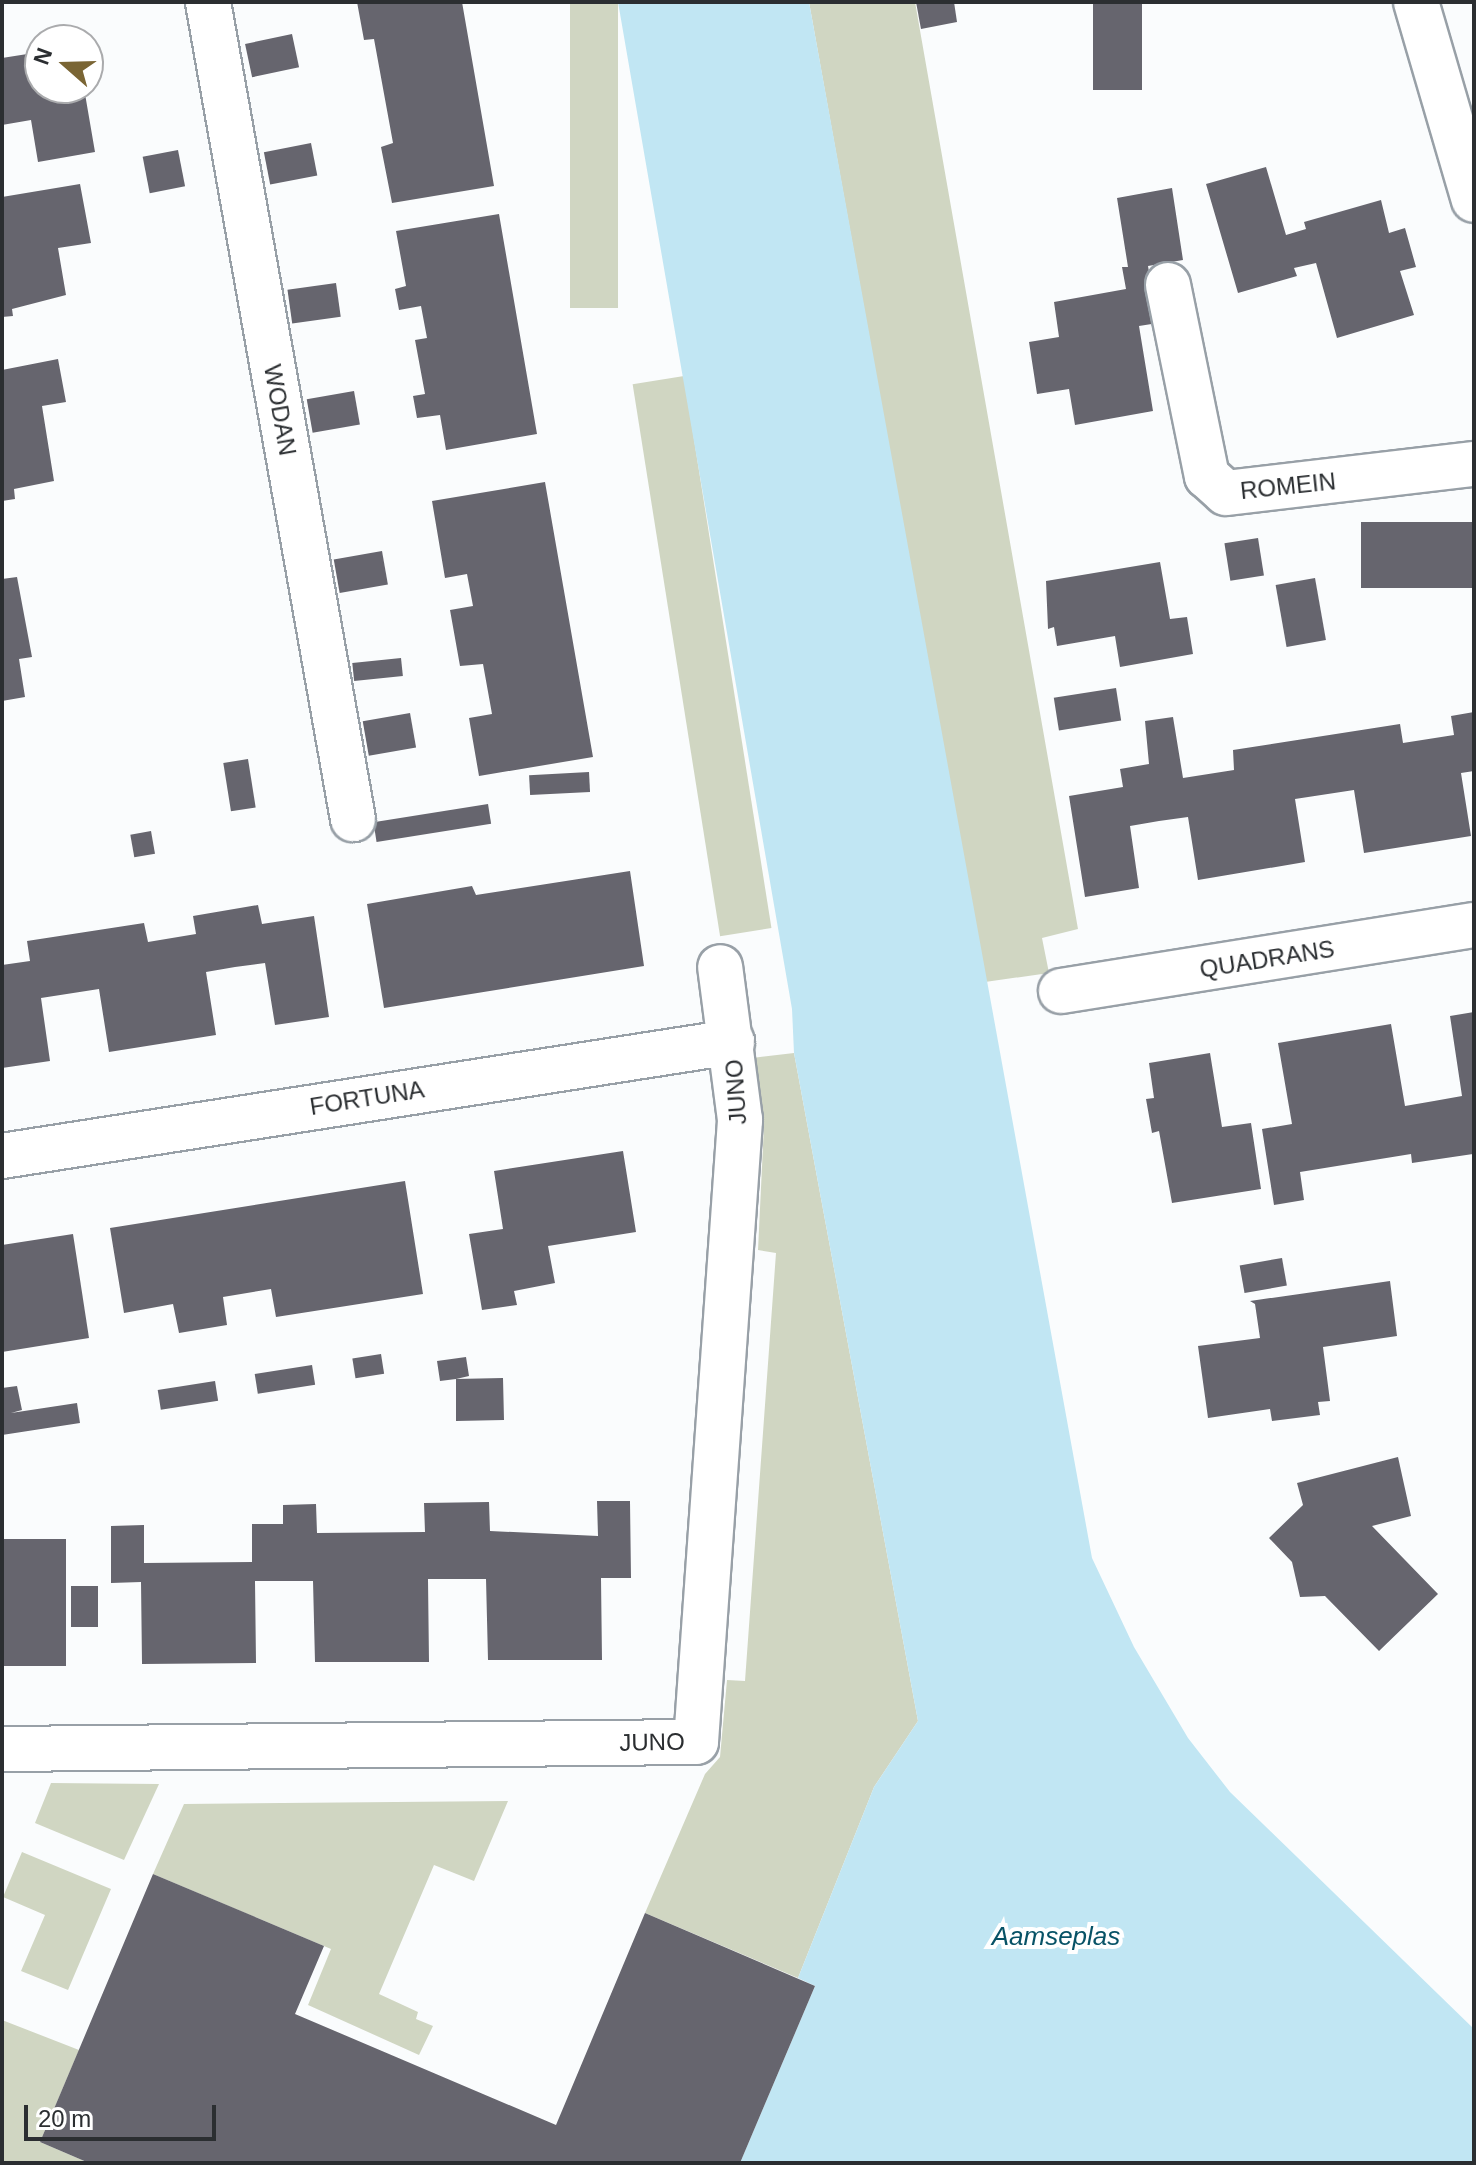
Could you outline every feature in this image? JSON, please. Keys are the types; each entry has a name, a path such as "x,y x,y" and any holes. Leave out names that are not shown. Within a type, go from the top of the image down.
{"street":[{"name":"WODAN","path":"208,2 353,819"},
{"path":"1416,2 1474,200"},
{"name":"ROMEIN","path":"1168,285 1207,476 1226,493 1474,464"},
{"name":"QUADRANS","path":"1061,991 1474,925"},
{"path":"720,967 732,1042"},
{"name":"FORTUNA","path":"2,1156 732,1042"},
{"name":"JUNO","path":"2,1749 696,1742 740,1120 732,1042"}],"green space":[{"path":"570,2 618,2 618,308 570,308"},
{"path":"809,2 915,2 1078,929 1042,938 1049,973 985,982"},
{"path":"684,376 771,928 720,936 633,384"},
{"path":"794,1053 918,1721 874,1787 798,1978 645,1913 705,1774 720,1757 727,1680 745,1681 776,1253 758,1250 764,1125 752,1058"},
{"path":"51,1783 159,1784 124,1860 35,1823"},
{"path":"508,1801 474,1881 434,1865 379,1994 418,2012 416,2019 433,2026 419,2055 308,2005 331,1949 153,1874 184,1804"},
{"path":"22,1852 111,1889 68,1990 21,1971 45,1915 3,1897"},
{"path":"2,2020 79,2050 40,2142 89,2163 2,2161"}],"water":[{"name":"Aamseplas","path":"618,2 809,2 1092,1558 1134,1647 1188,1738 1230,1792 1474,2029 1474,2163 740,2163 815,1986 798,1978 874,1787 918,1721 794,1053 792,1009"}],"building":[{"path":"357,2 462,2 494,186 392,203 381,147 393,143 374,39 364,40"},
{"path":"916,2 954,2 957,22 921,29"},
{"path":"1093,2 1142,2 1142,90 1093,90"},
{"path":"292,34 299,67 252,77 245,44"},
{"path":"24,55 24,104 87,104 95,152 38,162 31,120 2,125 2,58"},
{"path":"311,143 317,175 270,185 264,152"},
{"path":"178,150 185,186 150,193 143,157"},
{"path":"1266,167 1286,235 1306,229 1304,222 1381,200 1389,233 1405,228 1416,267 1400,271 1414,315 1337,338 1316,263 1294,268 1297,276 1238,293 1206,184"},
{"path":"80,184 91,243 58,248 66,295 12,309 13,316 2,317 2,197"},
{"path":"1172,188 1183,260 1148,266 1158,323 1139,326 1153,411 1075,425 1069,389 1037,394 1029,342 1059,337 1054,302 1126,289 1122,267 1128,267 1117,198"},
{"path":"499,214 537,434 446,450 440,415 417,418 413,396 425,394 415,340 427,338 421,306 399,310 395,289 406,286 396,231"},
{"path":"336,283 341,317 292,323 287,290"},
{"path":"58,359 66,402 42,406 54,481 14,489 15,499 2,501 2,370"},
{"path":"354,391 360,424 313,433 307,399"},
{"path":"545,482 593,757 479,776 469,718 492,714 483,664 460,666 450,610 473,606 467,574 445,578 432,501"},
{"path":"1361,522 1474,522 1474,588 1361,588"},
{"path":"1258,538 1264,576 1230,581 1224,543"},
{"path":"382,551 388,584 340,593 334,560"},
{"path":"1160,562 1170,619 1187,617 1193,654 1120,667 1115,636 1057,646 1054,627 1048,629 1046,581"},
{"path":"17,577 32,657 19,659 25,697 2,701 2,579"},
{"path":"1315,578 1326,640 1287,647 1276,585"},
{"path":"401,658 403,676 354,681 352,663"},
{"path":"1116,688 1121,721 1059,730 1054,698"},
{"path":"1474,712 1474,771 1461,773 1471,836 1364,853 1354,790 1295,799 1305,862 1198,880 1188,817 1159,821 1130,826 1139,888 1085,897 1069,796 1123,787 1120,769 1149,764 1145,721 1173,717 1183,778 1234,770 1233,750 1400,724 1403,743 1454,735 1451,716"},
{"path":"410,713 416,747 369,756 363,721"},
{"path":"248,759 256,807 231,811 223,763"},
{"path":"589,772 590,792 530,795 529,775"},
{"path":"488,804 491,824 377,842 373,822"},
{"path":"151,831 155,854 134,857 130,835"},
{"path":"630,871 644,966 384,1008 367,904 472,886 476,895"},
{"path":"258,905 262,924 314,916 329,1017 275,1025 265,963 235,967 206,972 216,1035 109,1052 99,989 41,998 50,1061 2,1068 2,965 30,961 27,941 144,923 148,942 196,934 193,916"},
{"path":"1474,1012 1473,1154 1412,1163 1411,1154 1300,1172 1304,1200 1274,1205 1262,1129 1292,1124 1278,1043 1391,1024 1405,1106 1462,1096 1450,1016"},
{"path":"1210,1053 1222,1127 1251,1123 1261,1189 1172,1203 1159,1131 1152,1133 1146,1099 1154,1098 1149,1063"},
{"path":"623,1151 636,1232 548,1246 555,1283 514,1291 517,1305 482,1310 469,1234 503,1229 494,1171"},
{"path":"405,1181 423,1294 276,1317 271,1289 223,1297 227,1325 179,1333 173,1304 124,1313 110,1228"},
{"path":"73,1234 89,1338 2,1352 2,1245"},
{"path":"1282,1258 1287,1286 1245,1293 1240,1265"},
{"path":"1390,1281 1397,1336 1323,1347 1330,1401 1318,1402 1320,1415 1272,1421 1270,1409 1208,1418 1198,1346 1260,1338 1255,1304 1250,1301"},
{"path":"381,1354 384,1374 355,1378 352,1359"},
{"path":"466,1357 469,1376 440,1381 437,1361"},
{"path":"312,1365 315,1385 258,1394 255,1374"},
{"path":"503,1378 504,1420 456,1421 456,1379"},
{"path":"215,1381 218,1401 161,1410 158,1390"},
{"path":"17,1386 22,1410 11,1413 77,1403 80,1423 2,1435 2,1388"},
{"path":"1398,1457 1411,1516 1372,1526 1438,1594 1379,1651 1325,1596 1300,1597 1292,1562 1269,1538 1303,1505 1297,1483"},
{"path":"597,1501 630,1501 631,1578 601,1578 602,1660 488,1660 486,1579 428,1579 429,1662 315,1662 313,1581 255,1581 256,1663 142,1664 141,1582 111,1583 111,1526 144,1525 144,1563 252,1562 252,1524 283,1524 283,1505 316,1504 317,1533 425,1532 424,1503 489,1502 490,1531 598,1536"},
{"path":"2,1539 66,1539 66,1666 2,1666"},
{"path":"71,1586 98,1586 98,1627 71,1627"},
{"path":"153,1874 324,1946 295,2014 556,2125 645,1913 815,1986 740,2163 89,2163 40,2142"}]}
